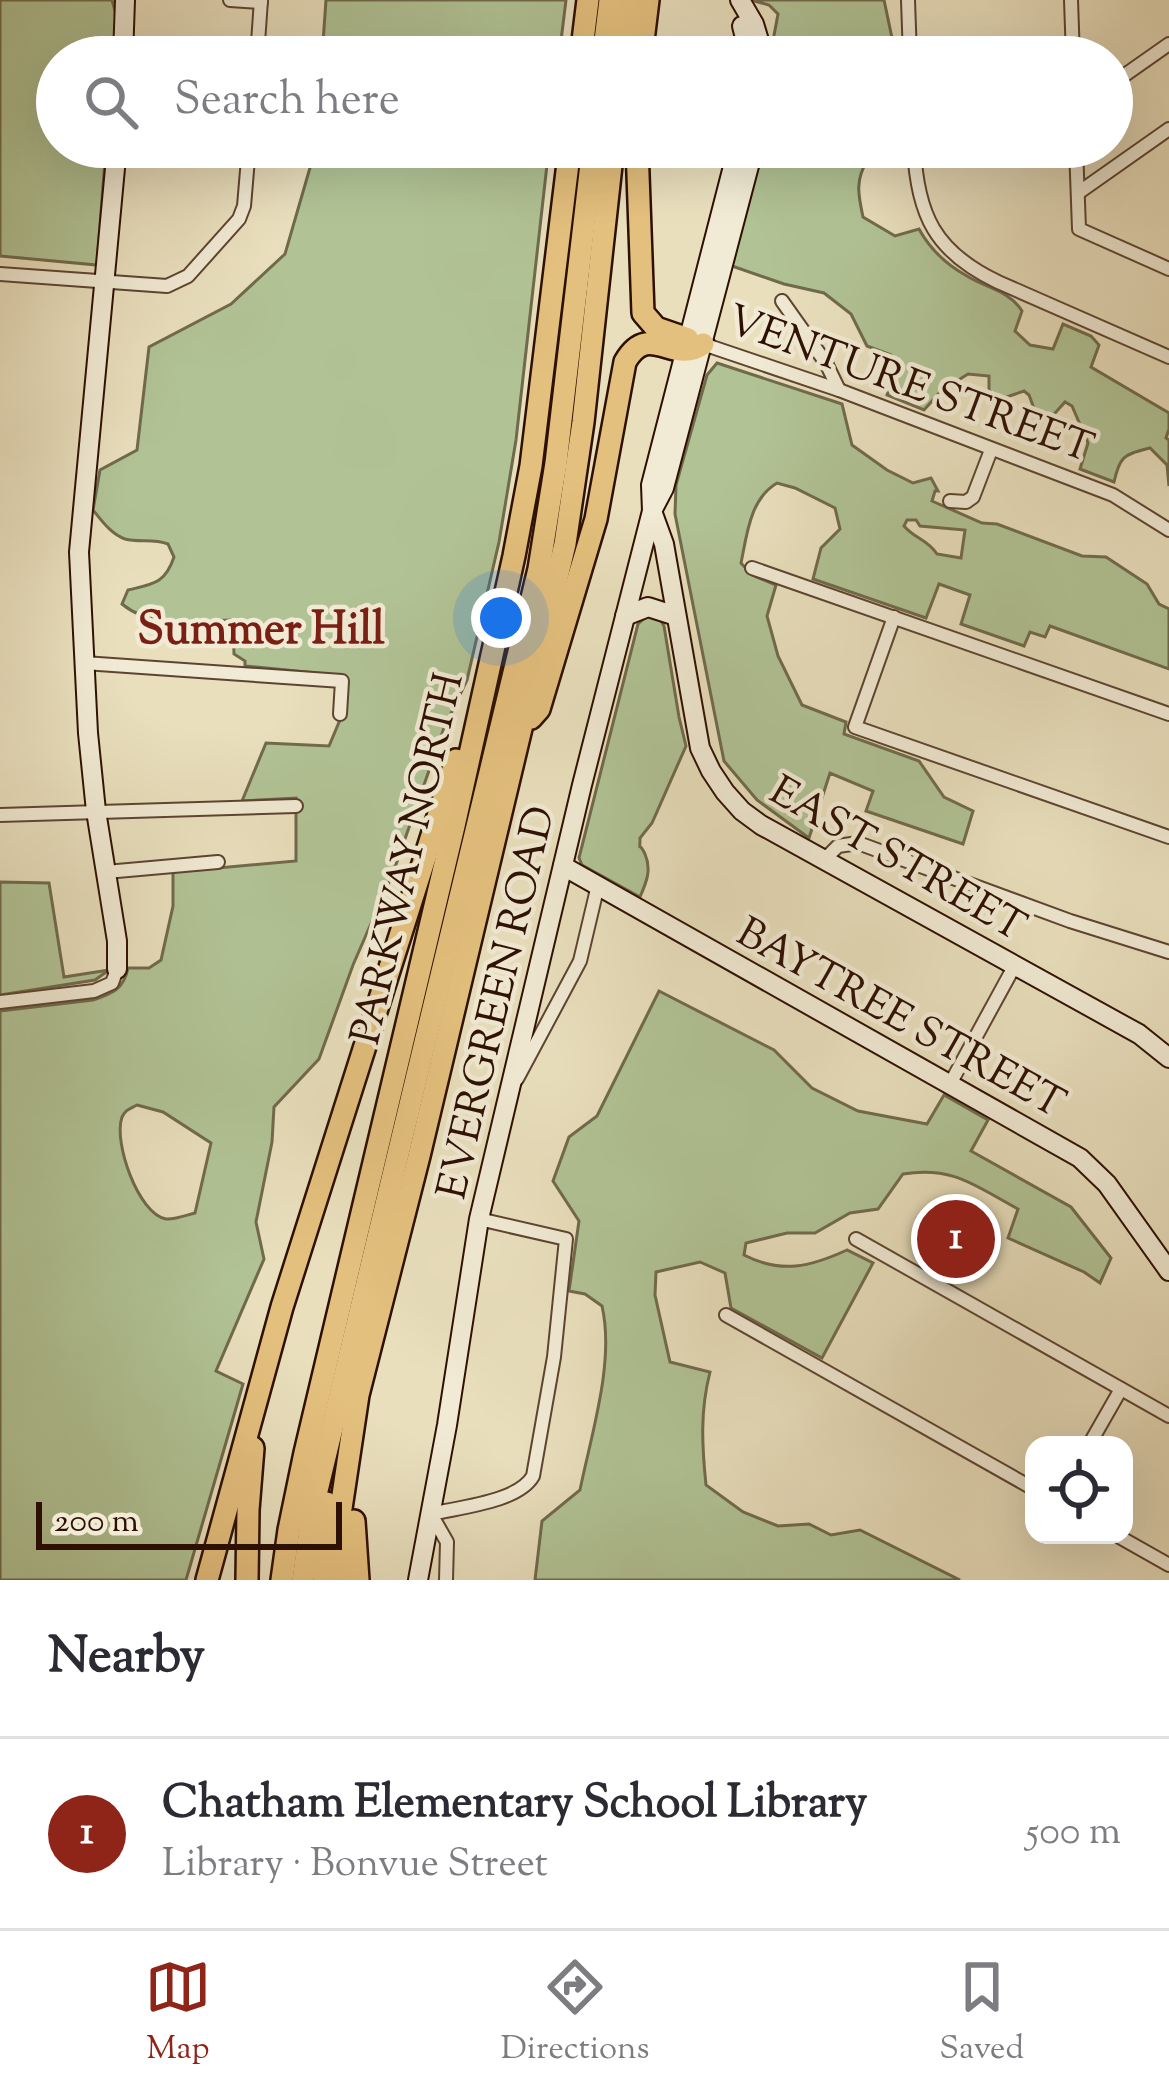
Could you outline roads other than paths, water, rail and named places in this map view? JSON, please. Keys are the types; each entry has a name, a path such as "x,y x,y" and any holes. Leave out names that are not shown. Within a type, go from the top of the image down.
{"highway":[{"path":"584,36 588,0"},
{"path":"606,36 610,0"},
{"path":"625,36 629,0"},
{"path":"644,36 648,0"},
{"name":"PARKWAY NORTH","path":"282,1580 305,1454 454,826 530,466 567,168"},
{"path":"303,1580 313,1508 538,569 556,463 591,168"},
{"name":"PARKWAY NORTH","path":"340,1580 340,1515 358,1395 552,602 574,488 611,168"},
{"path":"638,168 643,314 656,328 692,345"},
{"path":"519,732 539,709 596,519 625,362 633,349 647,343 692,345"},
{"path":"207,1580 282,1307 492,650"},
{"path":"324,1580 329,1475 349,1363"},
{"path":"247,1580 250,1476 263,1376"},
{"path":"358,1395 361,1442 354,1518 358,1580"}],"street":[{"path":"123,36 124,0"},
{"path":"230,0 261,1 258,36"},
{"path":"729,0 745,36"},
{"path":"740,0 758,36"},
{"path":"908,0 909,36"},
{"path":"1071,0 1072,36"},
{"path":"1133,69 1169,44"},
{"path":"1133,154 1169,129"},
{"path":"0,1003 94,991 112,983 117,969 117,941 96,811 79,551 115,168"},
{"path":"0,274 166,286 188,276 239,219 247,168"},
{"name":"EAST STREET","path":"692,345 733,168"},
{"name":"EAST STREET","path":"747,168 651,485 652,511 664,544 696,736 710,771 742,811 761,825 1139,1034 1169,1058"},
{"path":"915,168 924,211 953,254 985,276 1169,357"},
{"path":"1077,168 1079,229 1169,269"},
{"path":"1078,193 1114,168"},
{"path":"782,301 826,364 838,390"},
{"name":"VENTURE STREET","path":"692,345 838,390 1120,498 1169,530"},
{"path":"950,501 966,502 973,497 991,449"},
{"name":"EVERGREEN ROAD","path":"418,1580 479,1219 652,511"},
{"path":"752,568 1169,713"},
{"path":"625,616 648,607 676,616"},
{"path":"894,617 855,727 1169,837"},
{"path":"84,663 342,681 340,714"},
{"path":"0,815 296,806"},
{"path":"824,860 838,846 858,843 1169,952"},
{"path":"106,872 218,862"},
{"name":"BAYTREE STREET","path":"563,866 1087,1163 1169,1271"},
{"path":"508,1096 580,961 598,885"},
{"path":"950,1084 1015,965"},
{"path":"431,1514 512,1495 531,1480 554,1357 566,1239 479,1219"},
{"path":"856,1239 1169,1416"},
{"path":"726,1315 1025,1484"},
{"path":"1094,1436 1121,1389"},
{"name":"EVERGREEN ROAD","path":"431,1514 448,1548 446,1580"},
{"path":"1132,1544 1166,1563 1158,1580"}],"place":[{"name":"Chatham Elementary School Library","path":"956,1239"}],"district":[{"name":"Summer Hill","path":"261,627"}]}
